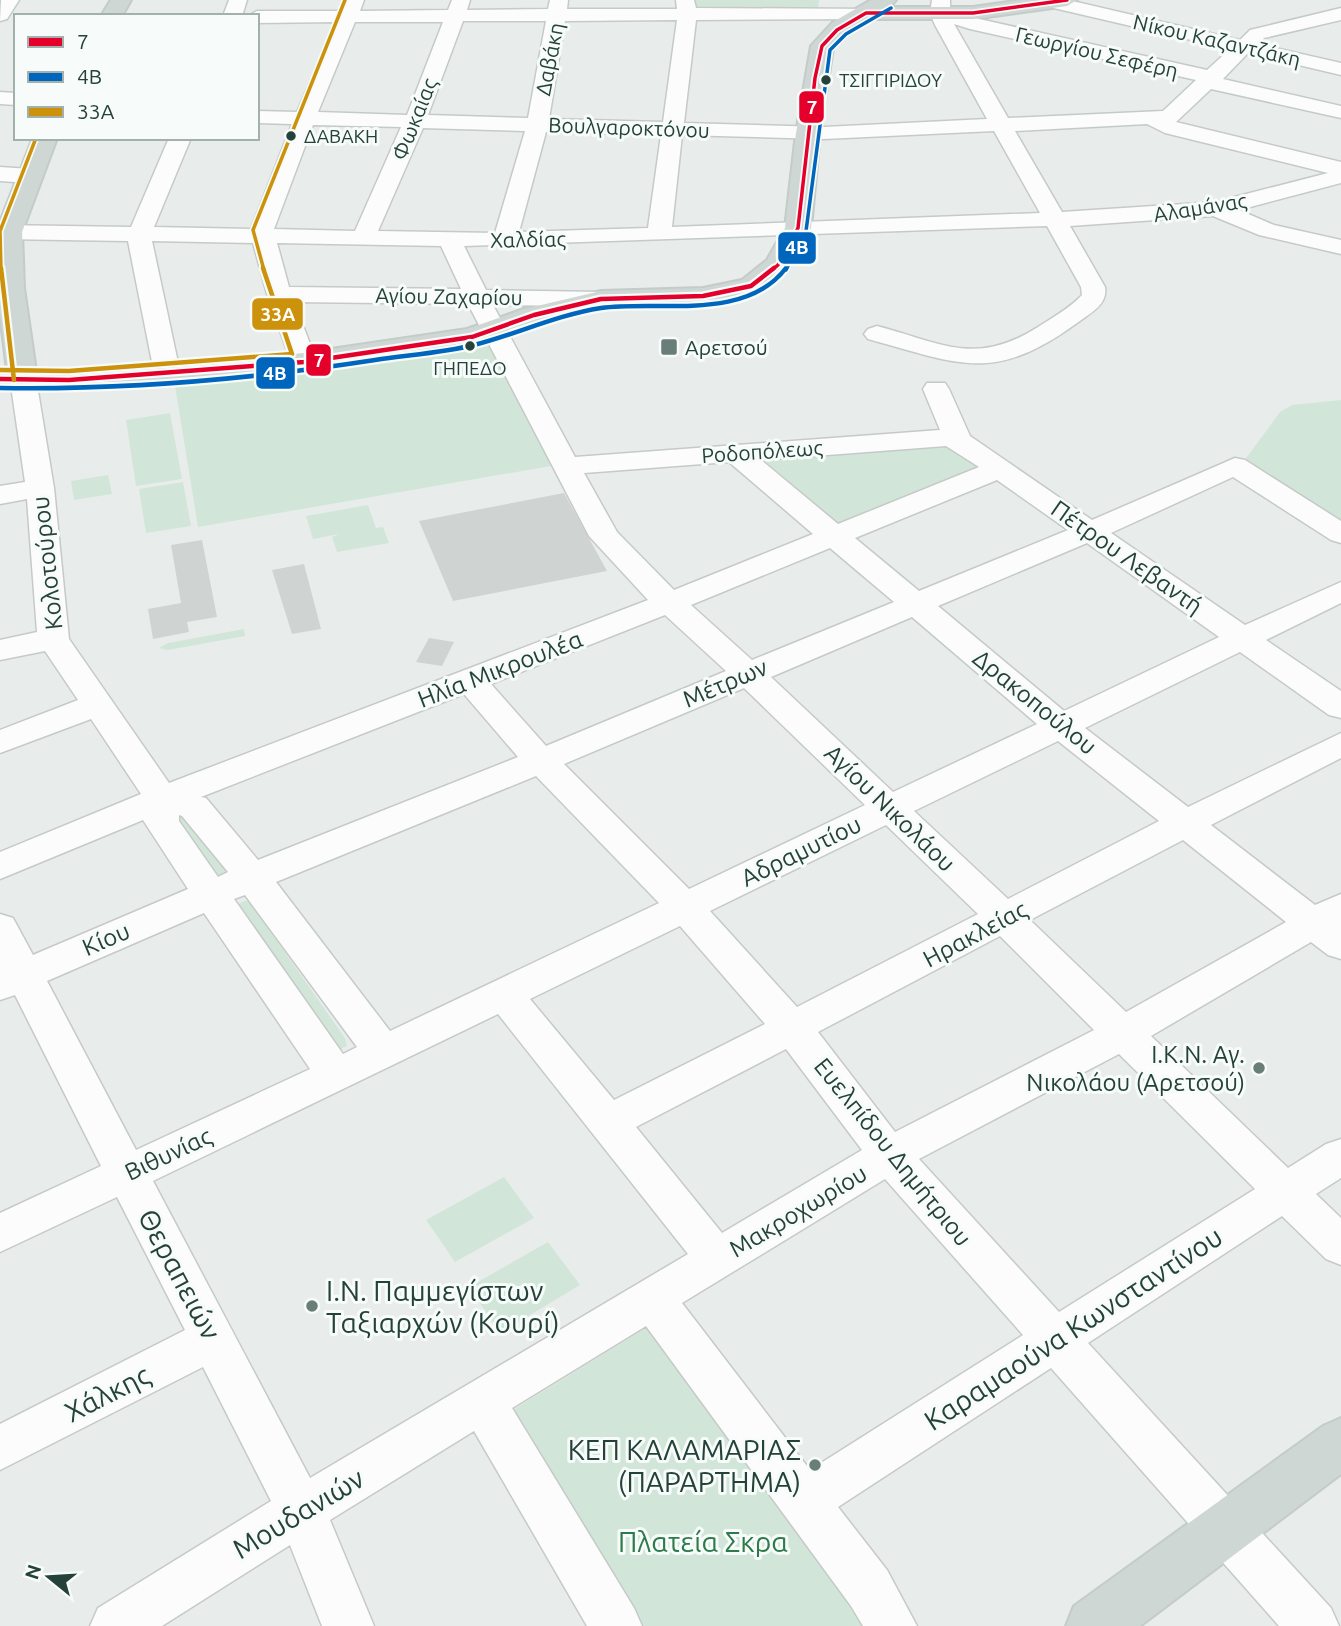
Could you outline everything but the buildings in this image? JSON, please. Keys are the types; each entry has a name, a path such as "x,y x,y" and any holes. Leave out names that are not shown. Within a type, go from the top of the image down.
{"main road":[{"path":"798,228 808,133 822,46 836,30 886,0"},
{"path":"866,13 1016,0"},
{"path":"941,6 973,13 1059,1"},
{"path":"43,140 4,232 8,377 69,380 304,362 449,342 534,315 601,299"},
{"name":"Αγίου Ζαχαρίου","path":"601,299 695,296 743,289 763,280 774,270 798,228"},
{"path":"1094,1626 1224,1527 1341,1443"}],"street":[{"path":"0,17 10,0"},
{"name":"Νίκου Καζαντζάκη","path":"1059,1 1341,69"},
{"path":"1292,5 1332,16"},
{"path":"822,46 830,6"},
{"path":"259,17 352,8 830,6 866,13"},
{"path":"877,334 977,358 1013,349 1045,333 1094,295 1093,287 1000,123 941,6"},
{"name":"Γεωργίου Σεφέρη","path":"941,6 970,23 1341,112"},
{"path":"304,362 279,294 262,231 305,118 352,8"},
{"name":"Φωκαίας","path":"365,237 415,121 458,8"},
{"name":"Δαβάκη","path":"505,240 537,125 558,8"},
{"path":"659,235 674,129 686,8"},
{"path":"1150,118 1173,115 1259,33 1332,16"},
{"path":"1207,136 1249,91"},
{"name":"Βουλγαροκτόνου","path":"259,117 808,133 1150,118"},
{"path":"1150,118 1172,128 1341,169"},
{"path":"167,372 139,235 179,140"},
{"path":"0,174 30,176"},
{"name":"Αλαμάνας","path":"1055,219 1216,209 1341,176"},
{"path":"1216,209 1267,230 1341,247"},
{"name":"Χαλδίας","path":"4,232 505,240 1055,219"},
{"name":"Αγίου Νικολάου","path":"449,239 493,330 604,536 640,576 890,808 1341,1245"},
{"name":"Αγίου Ζαχαρίου","path":"279,294 601,299"},
{"name":"Κολοτούρου","path":"8,377 40,488 53,639 162,799 161,822 336,1075"},
{"path":"936,389 958,440"},
{"name":"Ροδοπόλεως","path":"567,466 946,438 958,440"},
{"name":"Πέτρου Λεβαντή","path":"958,440 1341,707"},
{"name":"Δρακοπούλου","path":"735,453 1061,726 1185,821 1332,924"},
{"name":"Μέτρων","path":"213,894 541,761 915,602 1091,531 1235,466 1341,534"},
{"name":"Ηλία Μικρουλέα","path":"0,866 162,799 669,603 833,534 999,469"},
{"path":"0,495 40,488"},
{"name":"Αδραμυτίου","path":"336,1075 1341,591"},
{"path":"0,650 53,639"},
{"name":"Ευελπίδου Δημήτριου","path":"470,681 541,761 685,907 793,1029 889,1155 1313,1626"},
{"path":"0,742 96,705"},
{"name":"Ηρακλείας","path":"607,1122 1006,919 1185,821 1341,744"},
{"path":"162,799 194,807 252,877 383,1052"},
{"name":"Κίου","path":"12,980 213,894"},
{"name":"Μακροχωρίου","path":"486,1409 889,1155 1332,924"},
{"name":"Θεραπειών","path":"0,928 12,980 126,1173 214,1338 301,1510 348,1626"},
{"path":"511,1003 706,1244"},
{"name":"Βιθυνίας","path":"0,1233 336,1075"},
{"name":"Καραμαούνα Κωνσταντίνου","path":"804,1501 1341,1156"},
{"path":"661,1311 869,1588 891,1626"},
{"name":"Χάλκης","path":"0,1448 214,1338"},
{"path":"486,1409 616,1626"},
{"name":"Μουδανιών","path":"116,1626 301,1510 486,1409"}],"green space":[{"path":"694,0 819,0 818,9 695,10"},
{"path":"494,343 551,466 198,527 175,386"},
{"path":"1341,400 1341,524 1244,461 1280,412 1292,405"},
{"path":"170,413 182,479 136,486 126,420"},
{"path":"945,441 988,465 836,525 751,455"},
{"path":"108,475 112,494 74,500 71,481"},
{"path":"183,482 191,526 146,533 139,489"},
{"path":"368,505 376,528 383,527 389,543 337,552 332,537 339,534 313,539 306,516"},
{"path":"244,629 245,636 168,650 159,648 168,643"},
{"path":"183,813 238,873 220,880 174,817"},
{"path":"249,901 345,1038 347,1046 335,1052 236,906"},
{"path":"504,1177 534,1218 455,1262 426,1220"},
{"path":"548,1242 580,1285 500,1333 469,1287"},
{"name":"Πλατεία Σκρα","path":"657,1321 728,1421 862,1626 628,1626 503,1416"}],"transit line":[{"name":"33A","path":"0,370 69,371 292,354 271,296 253,230 345,0"},
{"name":"7","path":"0,379 69,380 304,362 472,337 534,315 601,299 703,296 751,286 778,265 798,228 815,78 822,46 837,30 866,13 973,13 1067,0"},
{"name":"4Β","path":"0,388 70,389 305,371 474,345 536,323 602,308 704,305 754,294 785,271 806,231 830,50 846,34 891,8"},
{"name":"33A","path":"14,380 1,289 0,231 35,140"}],"place":[{"name":"ΤΣΙΓΓΙΡΙΔΟΥ","path":"826,80"},
{"name":"ΔΑΒΑΚΗ","path":"291,136"},
{"name":"ΓΗΠΕΔΟ","path":"470,346"},
{"name":"Αρετσού","path":"669,347"},
{"name":"Ι.Κ.Ν. Αγ. Νικολάου (Αρετσού)","path":"1259,1068"},
{"name":"Ι.Ν. Παμμεγίστων Ταξιαρχών (Κουρί)","path":"312,1306"},
{"name":"ΚΕΠ ΚΑΛΑΜΑΡΙΑΣ (ΠΑΡΑΡΤΗΜΑ)","path":"815,1465"}]}
